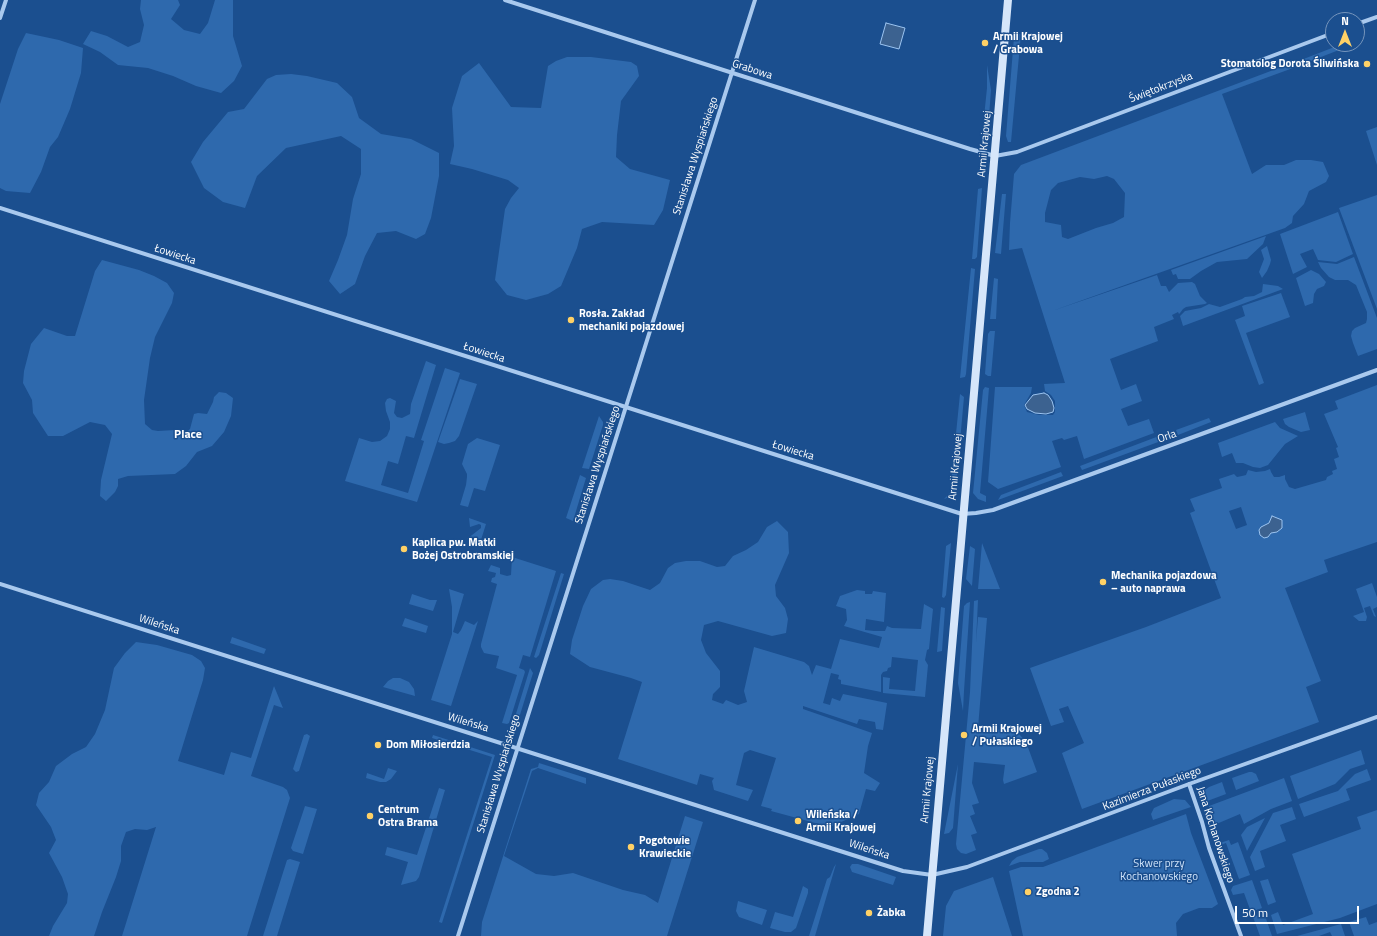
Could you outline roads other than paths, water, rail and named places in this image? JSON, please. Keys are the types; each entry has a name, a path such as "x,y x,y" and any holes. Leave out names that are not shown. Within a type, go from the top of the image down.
{"street":[{"path":"0,18 6,0"},
{"name":"Grabowa","path":"504,0 995,156"},
{"name":"Stanisława Wyspiańskiego","path":"458,936 755,0"},
{"name":"Armii Krajowej","path":"927,936 962,514 1008,0"},
{"path":"1365,21 1377,16"},
{"name":"Świętokrzyska","path":"995,156 1016,152 1325,36"},
{"name":"Łowiecka","path":"0,208 962,514"},
{"name":"Orla","path":"962,514 993,510 1377,370"},
{"name":"Wileńska","path":"0,584 903,871 932,875"},
{"name":"Kazimierza Pułaskiego","path":"932,875 974,865 1189,784 1377,717"},
{"name":"Jana Kochanowskiego","path":"1189,784 1209,848 1241,936"}],"place":[{"name":"Armii Krajowej / Grabowa","path":"985,43"},
{"name":"Stomatolog Dorota Śliwińska","path":"1367,64"},
{"name":"Rosła. Zakład mechaniki pojazdowej","path":"571,320"},
{"name":"Kaplica pw. Matki Bożej Ostrobramskiej","path":"404,549"},
{"name":"Mechanika pojazdowa – auto naprawa","path":"1103,582"},
{"name":"Armii Krajowej / Pułaskiego","path":"964,735"},
{"name":"Dom Miłosierdzia","path":"378,745"},
{"name":"Centrum Ostra Brama","path":"370,816"},
{"name":"Wileńska / Armii Krajowej","path":"798,821"},
{"name":"Pogotowie Krawieckie","path":"631,847"},
{"name":"Zgodna 2","path":"1028,892"},
{"name":"Żabka","path":"869,913"}],"district":[{"name":"Place","path":"188,435"}],"park label":[{"name":"Skwer przy Kochanowskiego","path":"1159,870"}]}
